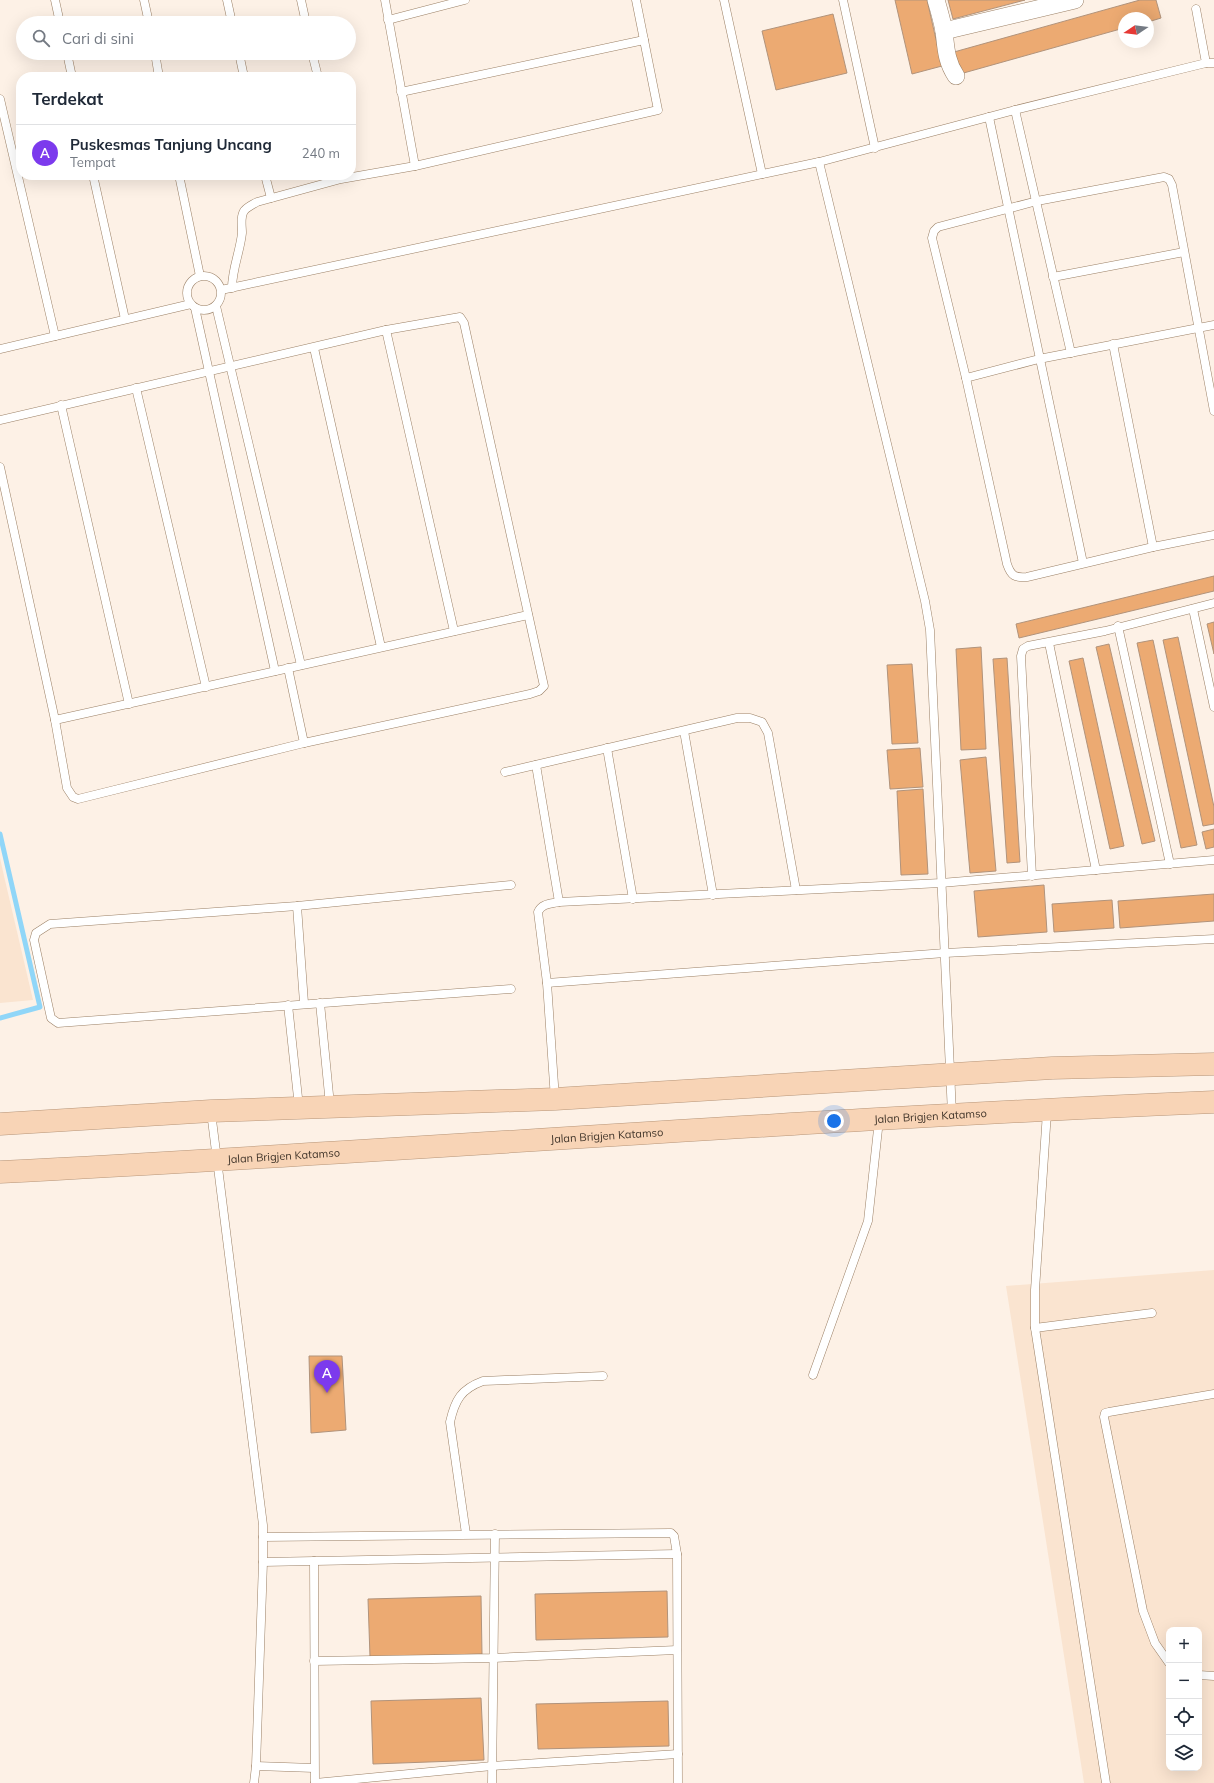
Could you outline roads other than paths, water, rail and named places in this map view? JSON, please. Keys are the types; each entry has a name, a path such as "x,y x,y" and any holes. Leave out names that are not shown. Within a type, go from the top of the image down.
{"highway":[{"path":"0,1124 299,1107 555,1099 950,1074 1214,1064"},
{"name":"Jalan Brigjen Katamso","path":"0,1172 216,1161 1047,1109 1214,1102"}],"street":[{"path":"936,0 944,31 945,52 950,67 956,76"},
{"path":"944,31 1075,0"}],"lane":[{"path":"55,0 58,16"},
{"path":"144,0 147,16"},
{"path":"227,0 230,16"},
{"path":"300,0 304,16"},
{"path":"384,0 415,166"},
{"path":"388,20 465,0"},
{"path":"356,175 415,166 658,110 636,0"},
{"path":"724,0 762,174"},
{"path":"843,0 875,148"},
{"path":"221,290 819,162 1015,110 1210,63 1196,9"},
{"path":"401,92 644,40"},
{"path":"68,60 71,72"},
{"path":"156,60 159,72"},
{"path":"240,60 243,72"},
{"path":"314,60 317,72"},
{"path":"0,99 16,168"},
{"path":"1015,110 1071,353"},
{"path":"988,117 1083,563"},
{"path":"819,162 925,601 930,630 952,1115"},
{"path":"1214,411 1197,328 1172,185 1169,179 1164,177 1037,201 938,227 932,234 1010,573 1016,578 1027,577 1153,547 1214,535"},
{"path":"19,180 55,336"},
{"path":"95,180 125,318"},
{"path":"180,180 200,276"},
{"path":"266,180 271,198"},
{"path":"232,288 232,274 242,233 242,217 244,211 253,204 330,180"},
{"path":"1053,278 1184,252"},
{"path":"0,349 125,318 193,306 206,310 216,306 219,302 221,290 219,285 211,277 200,276 190,283 188,288 188,299 193,306 209,372 275,671"},
{"path":"216,306 301,666"},
{"path":"0,420 386,330 460,317 463,319 544,686 539,691 304,742 78,799 73,797 67,788 55,720 0,467"},
{"path":"966,378 1039,359 1214,324"},
{"path":"386,330 454,631"},
{"path":"1113,344 1153,547"},
{"path":"314,348 381,647"},
{"path":"136,388 206,687"},
{"path":"61,405 129,704"},
{"path":"1032,876 1020,656 1023,649 1028,646 1049,643 1214,603"},
{"path":"1192,609 1214,707"},
{"path":"55,720 528,615"},
{"path":"1118,626 1170,864"},
{"path":"1049,643 1096,870"},
{"path":"288,668 304,742"},
{"path":"506,772 737,718 750,718 762,722 768,733 796,890"},
{"path":"684,731 713,894"},
{"path":"607,748 634,899"},
{"path":"536,765 559,902"},
{"path":"555,1099 547,983 538,912 540,907 544,905 559,902 941,883 1214,860"},
{"path":"510,990 320,1002 58,1023 51,1018 34,940 36,933 50,924 297,906 511,886"},
{"path":"297,906 304,1004"},
{"path":"547,983 945,953 1214,939"},
{"path":"320,1002 330,1107"},
{"path":"288,1005 299,1107"},
{"path":"1047,1109 1035,1290 1035,1328 1106,1783"},
{"path":"211,1111 216,1161 263,1525 264,1562 256,1766 254,1783"},
{"path":"813,1374 868,1221 879,1119"},
{"path":"1035,1328 1152,1313"},
{"path":"466,1534 450,1422 454,1406 461,1394 469,1386 483,1380 603,1376"},
{"path":"1166,1659 1155,1643 1143,1611 1104,1417 1105,1413 1109,1412 1214,1394"},
{"path":"263,1537 671,1533 674,1536 677,1554 678,1783"},
{"path":"492,1783 495,1534"},
{"path":"264,1562 677,1554"},
{"path":"314,1561 315,1783 492,1766 678,1754"},
{"path":"314,1662 493,1658 678,1650"},
{"path":"1202,1675 1214,1676"},
{"path":"256,1766 314,1768"}],"waterway":[{"path":"0,834 40,1007 0,1018"}],"place":[{"name":"Puskesmas Tanjung Uncang","path":"327,1393"}]}
